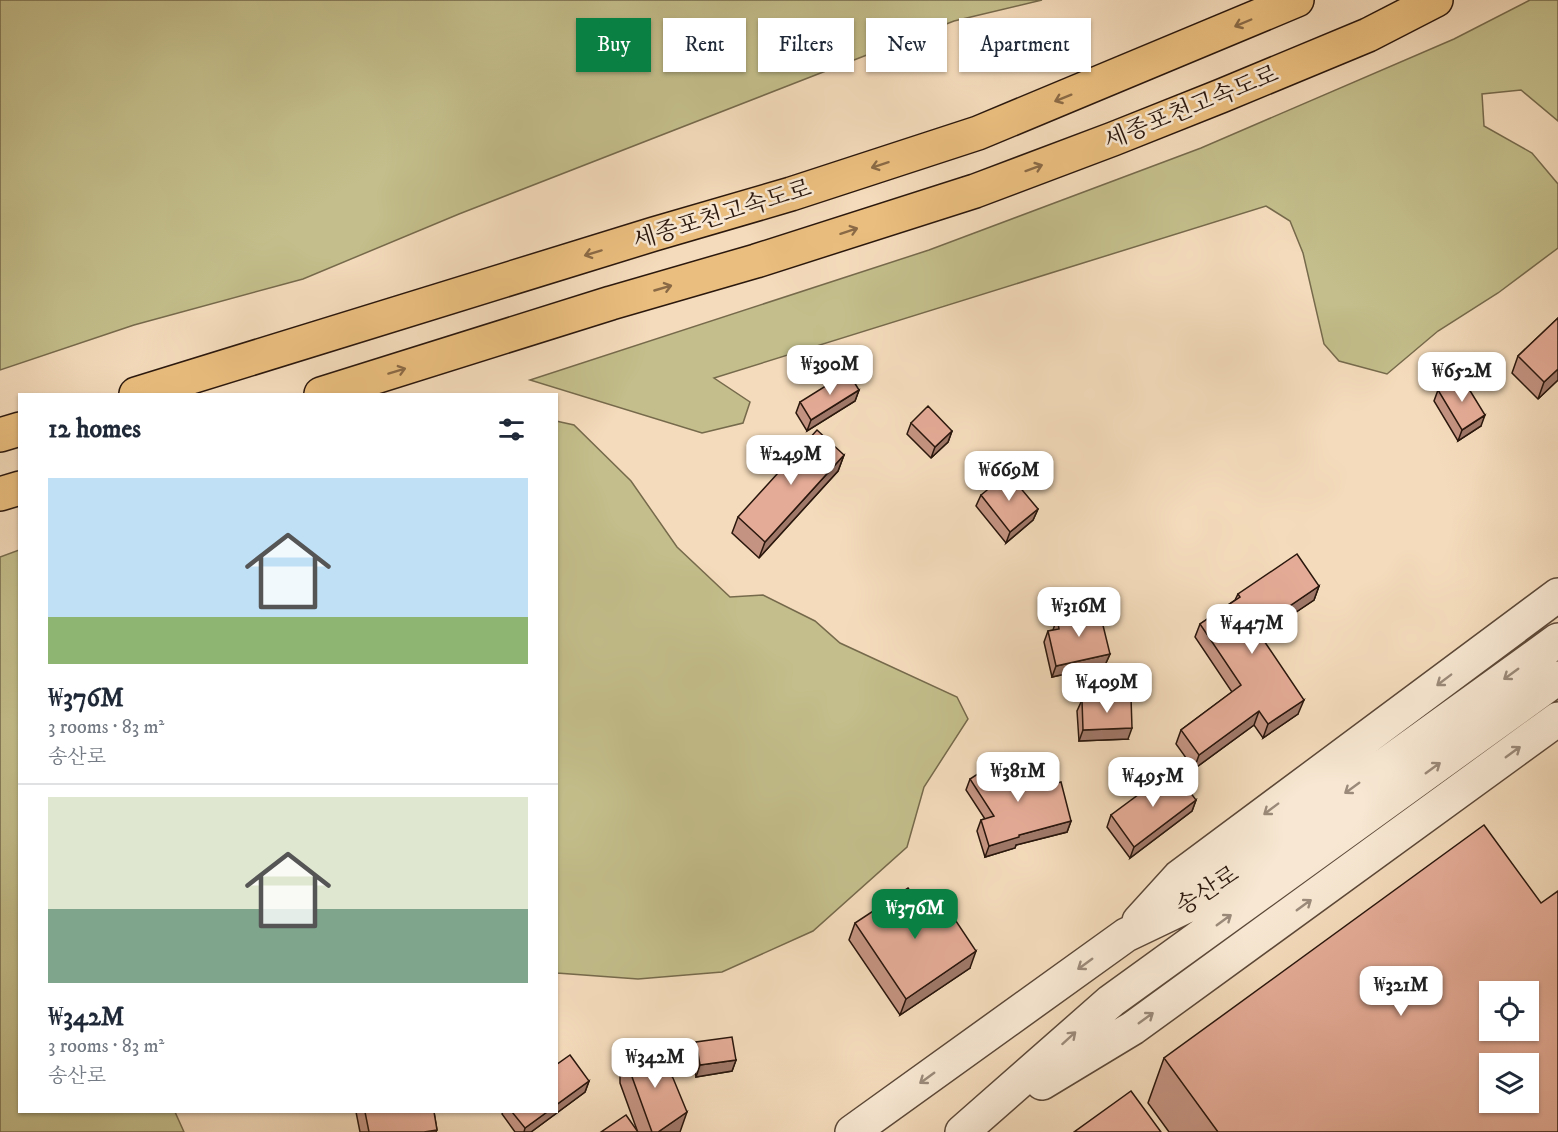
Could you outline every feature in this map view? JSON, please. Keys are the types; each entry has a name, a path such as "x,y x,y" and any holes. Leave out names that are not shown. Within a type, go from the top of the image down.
{"highway":[{"name":"세종포천고속도로","path":"139,393 791,194 978,133 1297,0"},
{"name":"세종포천고속도로","path":"324,393 611,303 756,261 975,190 1221,96 1368,35 1437,0"},
{"path":"0,435 18,430"},
{"path":"0,494 18,489"}],"street":[{"path":"1126,935 1179,878 1558,595"},
{"name":"송산로","path":"852,1132 1126,935 1195,902 1558,640"},
{"name":"송산로","path":"966,1129 1111,1001 1558,678"},
{"path":"966,1129 1133,1028 1558,719"}],"shaded area":[{"path":"0,0 1042,0 959,18 947,24 947,18 866,18 866,55 854,60 854,18 758,18 758,72 823,72 459,214 303,279 134,325 0,370"},
{"path":"1530,0 1558,0 1558,121 1521,90 1482,94 1484,126 1532,153 1558,184 1558,248 1498,293 1438,331 1387,374 1339,361 1324,344 1303,253 1290,221 1266,206 714,378 750,402 743,423 702,433 530,380 929,250 1201,148 1454,39"},
{"path":"558,421 574,425 631,481 677,547 730,597 763,595 815,621 840,643 957,697 968,719 924,787 907,847 813,931 722,972 638,979 558,973"},
{"path":"18,550 18,1113 175,1113 184,1132 0,1132 0,557"}],"building":[{"path":"1558,318 1558,369 1544,382 1518,356"},
{"path":"848,372 859,390 811,420 800,402"},
{"path":"1461,376 1485,415 1462,430 1438,390"},
{"path":"928,406 952,431 935,447 911,423"},
{"path":"817,430 844,455 765,542 738,517"},
{"path":"1008,473 1038,509 1010,532 981,495"},
{"path":"1297,554 1319,586 1256,629 1304,700 1268,724 1259,711 1199,755 1181,730 1241,685 1200,624 1240,597 1238,594"},
{"path":"1099,609 1110,654 1056,666 1048,631 1059,629 1057,618"},
{"path":"1131,697 1132,728 1083,730 1082,700"},
{"path":"1007,755 1031,790 1061,782 1071,821 989,846 981,820 994,816 970,779"},
{"path":"1173,769 1196,800 1134,847 1111,815"},
{"path":"1484,825 1541,903 1558,891 1558,1132 1218,1132 1164,1058"},
{"path":"908,888 918,903 936,891 976,951 906,999 855,923"},
{"path":"732,1037 736,1060 700,1065 696,1042"},
{"path":"650,1046 673,1078 687,1112 658,1132 652,1132 627,1063 627,1055"},
{"path":"570,1055 589,1081 558,1104 558,1064"},
{"path":"1131,1091 1161,1132 1074,1132"},
{"path":"365,1113 434,1113 437,1130 424,1132 369,1132"},
{"path":"513,1113 546,1113 525,1128"},
{"path":"626,1115 638,1132 601,1132"}]}
